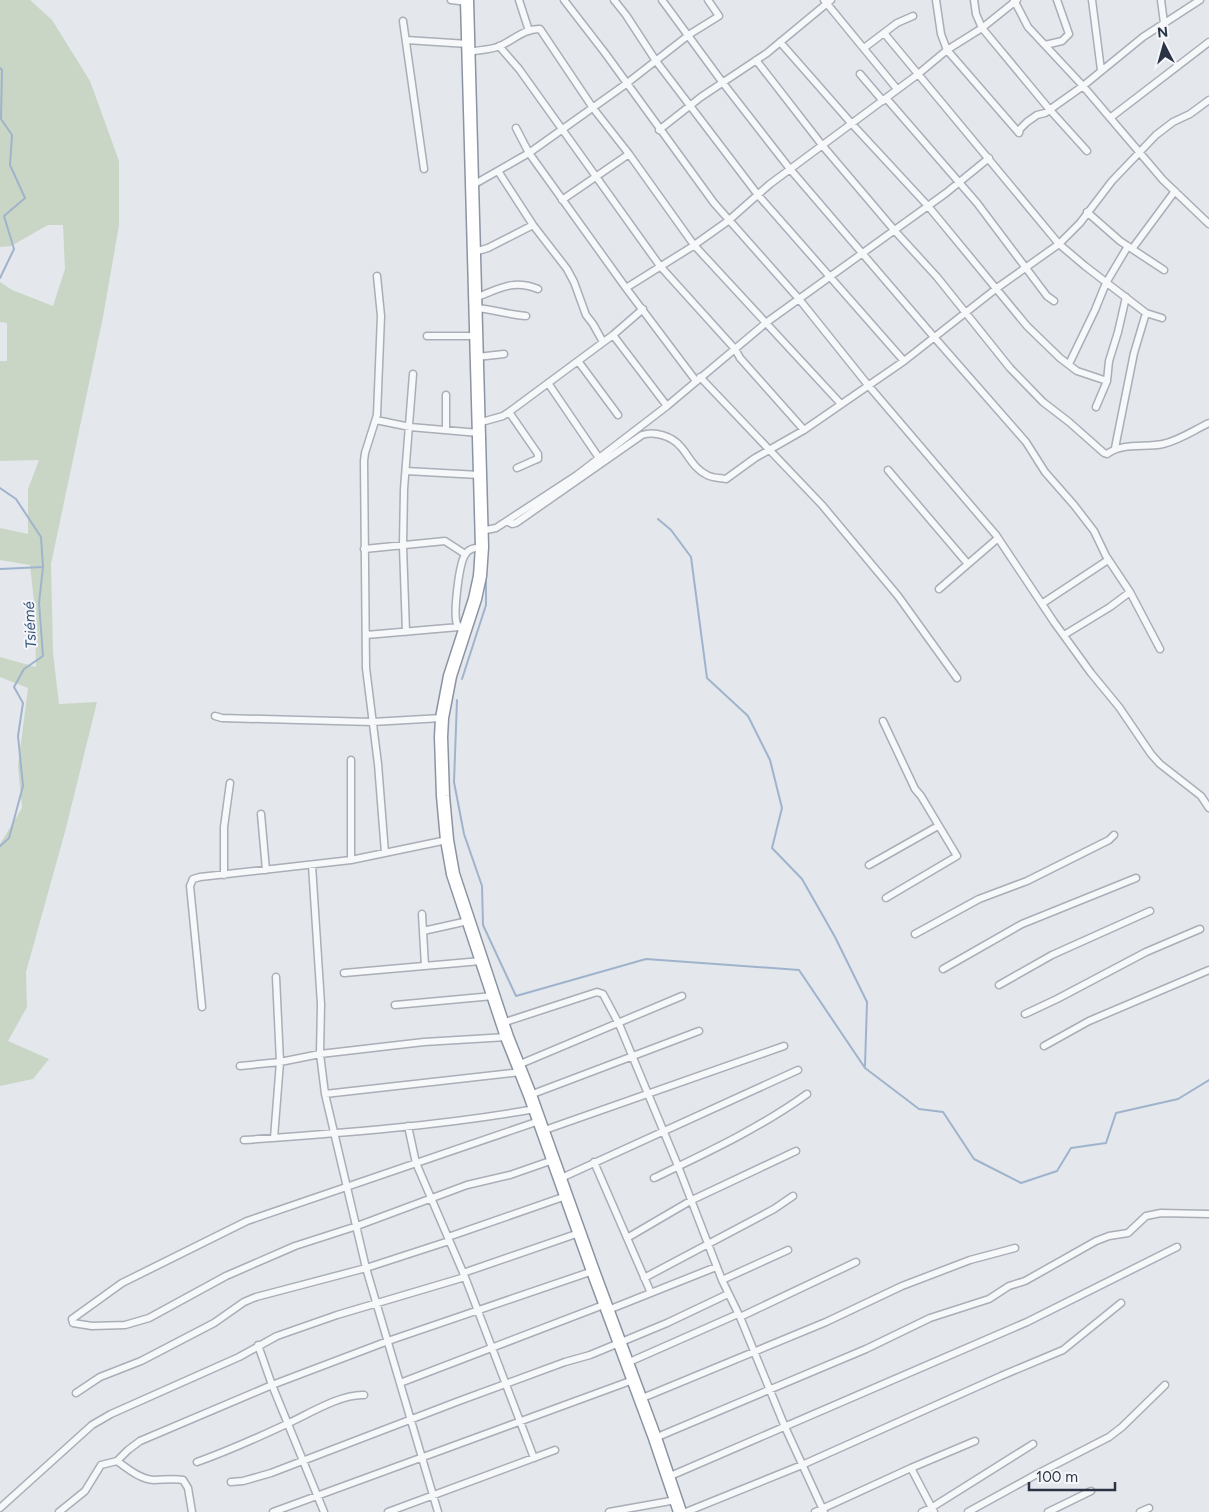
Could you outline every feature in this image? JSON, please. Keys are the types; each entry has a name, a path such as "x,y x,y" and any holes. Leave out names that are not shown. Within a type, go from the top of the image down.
{"highway":[{"path":"467,1 482,547 478,586 472,612 462,630 450,676 442,718 442,776 447,840 453,874 502,1023 530,1094 678,1506"}],"street":[{"path":"451,0 467,1"},
{"path":"519,0 530,31"},
{"path":"564,0 728,221 799,299 868,385 998,539 1064,635 1119,707 1151,754 1160,764 1201,796 1209,808"},
{"path":"614,0 656,61 758,195 904,361"},
{"path":"662,0 790,169 1026,442 1045,472 1094,531 1108,560 1130,592 1160,648"},
{"path":"473,185 528,153 563,129 626,84 688,36 719,16 708,0"},
{"path":"936,0 941,34 948,50 1019,133 1020,128 1027,122 1050,110 1083,86 1142,37 1200,0"},
{"path":"974,0 976,14 982,28 1050,110 1087,150"},
{"path":"1046,45 1062,41 1069,34 1057,0"},
{"path":"1092,0 1101,70"},
{"path":"1161,0 1164,24"},
{"path":"659,130 780,42 827,1 898,89"},
{"path":"626,288 728,221 790,169 918,75 948,50 982,28 1015,1 1028,28 1083,86 1175,191 1209,224"},
{"path":"864,48 903,19 913,16"},
{"path":"403,22 424,169"},
{"path":"406,40 468,48 499,46 520,34 537,28 540,29 593,108 629,154 694,245 841,404"},
{"path":"884,33 1060,244 1146,313 1162,318"},
{"path":"780,42 928,206 1027,326 1082,374 1107,382"},
{"path":"1110,118 1209,42"},
{"path":"499,46 519,69 563,129 660,266 735,349 740,358 804,430"},
{"path":"756,60 822,145 937,277 1010,368 1043,402 1104,453 1107,454 1115,448 1164,444 1178,439 1209,422"},
{"path":"860,74 960,182 1047,296 1054,301"},
{"path":"481,531 496,528 508,521 512,524 516,523 579,477 642,435 650,432 663,435 680,446 690,461 706,475 726,479 769,449 804,430 904,361 1025,267 1060,244 1139,152 1168,125 1196,111 1209,100"},
{"path":"516,128 528,153 562,200 626,288 698,379 769,449 822,505 898,596 957,678"},
{"path":"562,200 629,154"},
{"path":"579,477 599,458 667,406 767,322 895,231 989,158"},
{"path":"498,171 533,225 567,269 574,282 586,316 603,342"},
{"path":"1069,364 1106,282 1175,191"},
{"path":"1087,212 1130,248 1164,270"},
{"path":"474,252 488,248 533,225"},
{"path":"377,276 381,316 376,420 364,461 364,549 366,668 378,764 385,853"},
{"path":"476,303 515,284 526,284 538,289"},
{"path":"1096,407 1107,382 1109,361 1126,297"},
{"path":"476,303 490,309 526,316"},
{"path":"376,420 410,427 446,430 478,428 509,412 613,335 643,310"},
{"path":"1115,448 1134,353 1146,313"},
{"path":"613,335 667,406"},
{"path":"427,336 477,336"},
{"path":"477,357 504,354"},
{"path":"578,361 618,415"},
{"path":"406,632 403,546 413,374"},
{"path":"548,383 599,458"},
{"path":"446,395 446,430"},
{"path":"509,412 538,454 538,459 517,468"},
{"path":"888,470 968,564"},
{"path":"406,471 479,475"},
{"path":"939,589 998,539"},
{"path":"364,549 445,541 465,554"},
{"path":"366,635 462,630 455,617 455,605 465,554 474,548 482,547"},
{"path":"1043,603 1108,560"},
{"path":"1064,635 1110,607 1130,592"},
{"path":"215,716 222,718 372,722 442,718"},
{"path":"883,721 915,789 957,856 886,898"},
{"path":"350,860 351,760"},
{"path":"224,875 224,827 230,783"},
{"path":"261,814 266,870"},
{"path":"869,865 938,826"},
{"path":"915,934 979,899 1027,881 1109,840 1114,834"},
{"path":"202,1006 191,882 196,877 350,860 447,840"},
{"path":"312,865 321,1004 320,1054 325,1094 366,1268 438,1512"},
{"path":"943,969 1022,924 1136,878"},
{"path":"999,985 1052,955 1150,911"},
{"path":"422,914 425,966"},
{"path":"423,930 468,921"},
{"path":"1025,1014 1146,952 1200,929"},
{"path":"344,973 481,961"},
{"path":"1044,1046 1089,1021 1209,970"},
{"path":"274,1138 280,1062 276,977"},
{"path":"502,1023 597,992 603,994 619,1024 692,1200 716,1267 739,1315 820,1511 911,1468 976,1442"},
{"path":"395,1006 493,996"},
{"path":"325,1094 519,1069 682,996"},
{"path":"530,1094 699,1031"},
{"path":"240,1066 280,1062 320,1054 424,1042 507,1037"},
{"path":"553,1160 510,1175 468,1185 357,1226 295,1246 226,1276 149,1318 125,1324 92,1326 73,1323 72,1319 122,1283 236,1226 278,1209 346,1188 539,1121 648,1095 784,1046"},
{"path":"559,1178 798,1070"},
{"path":"654,1178 784,1111 807,1094"},
{"path":"244,1140 333,1134 472,1120 539,1121"},
{"path":"408,1126 416,1163 464,1275 534,1458"},
{"path":"627,1238 692,1200 796,1152"},
{"path":"594,1162 651,1293"},
{"path":"76,1393 100,1377 141,1361 214,1323 244,1302 256,1297 366,1268 566,1196"},
{"path":"644,1278 774,1209 793,1196"},
{"path":"655,1438 866,1350 930,1318 992,1298 1009,1286 1025,1281 1096,1241 1109,1236 1128,1233 1146,1216 1161,1213 1209,1214"},
{"path":"0,1508 95,1422 238,1357 277,1336 328,1317 464,1275 579,1233"},
{"path":"668,1477 1027,1322 1177,1246"},
{"path":"640,1399 826,1322 902,1286 970,1260 1015,1248"},
{"path":"722,1280 788,1250"},
{"path":"627,1363 856,1262"},
{"path":"400,1383 492,1347 651,1293 716,1267"},
{"path":"59,1512 85,1491 101,1465 117,1462 140,1441 272,1385 388,1341 592,1271"},
{"path":"231,1482 252,1478 620,1343 728,1294"},
{"path":"686,1512 802,1464 1064,1350 1121,1303"},
{"path":"258,1345 272,1385 324,1512"},
{"path":"273,1512 633,1380"},
{"path":"968,1512 1109,1437 1122,1427 1165,1385"},
{"path":"197,1462 216,1456 346,1398 364,1395"},
{"path":"922,1512 932,1510 1033,1444"},
{"path":"388,1512 555,1450"},
{"path":"117,1462 144,1478 152,1480 183,1480 188,1488 192,1512"},
{"path":"911,1468 932,1510"},
{"path":"1048,1512 1091,1490"},
{"path":"609,1512 678,1506"},
{"path":"1140,1512 1149,1508"}],"green space":[{"path":"0,0 30,0 52,20 90,81 119,161 119,225 103,317 51,564 53,653 59,704 97,702 66,828 26,972 27,1007 8,1041 49,1059 33,1079 0,1086 0,844 22,808 18,766 28,688 0,677 0,657 36,667 35,611 30,565 0,560 0,528 28,534 28,489 39,460 0,461 0,361 7,361 7,323 0,322 0,282 12,290 53,306 65,269 63,225 48,225 11,246 0,247"}],"waterway":[{"name":"Tsiémé","path":"0,68 2,70 1,119 12,135 10,165 25,198 4,216 14,249 0,278"},
{"name":"Tsiémé","path":"0,488 16,499 41,537 43,567 39,603 43,656 24,669 14,687 23,703 18,736 23,786 9,838 0,846"},
{"path":"658,519 671,530 691,557 707,678 748,716 770,760 782,808 772,848 802,879 835,937 867,1002 865,1066"},
{"path":"0,569 43,567"},
{"path":"462,679 486,605 486,582"},
{"path":"457,700 454,782 464,834 482,886 483,925 516,996 646,959 799,970 865,1068 919,1109 943,1112 974,1159 1021,1183 1057,1171 1071,1148 1106,1143 1116,1113 1178,1099 1209,1080"}]}
